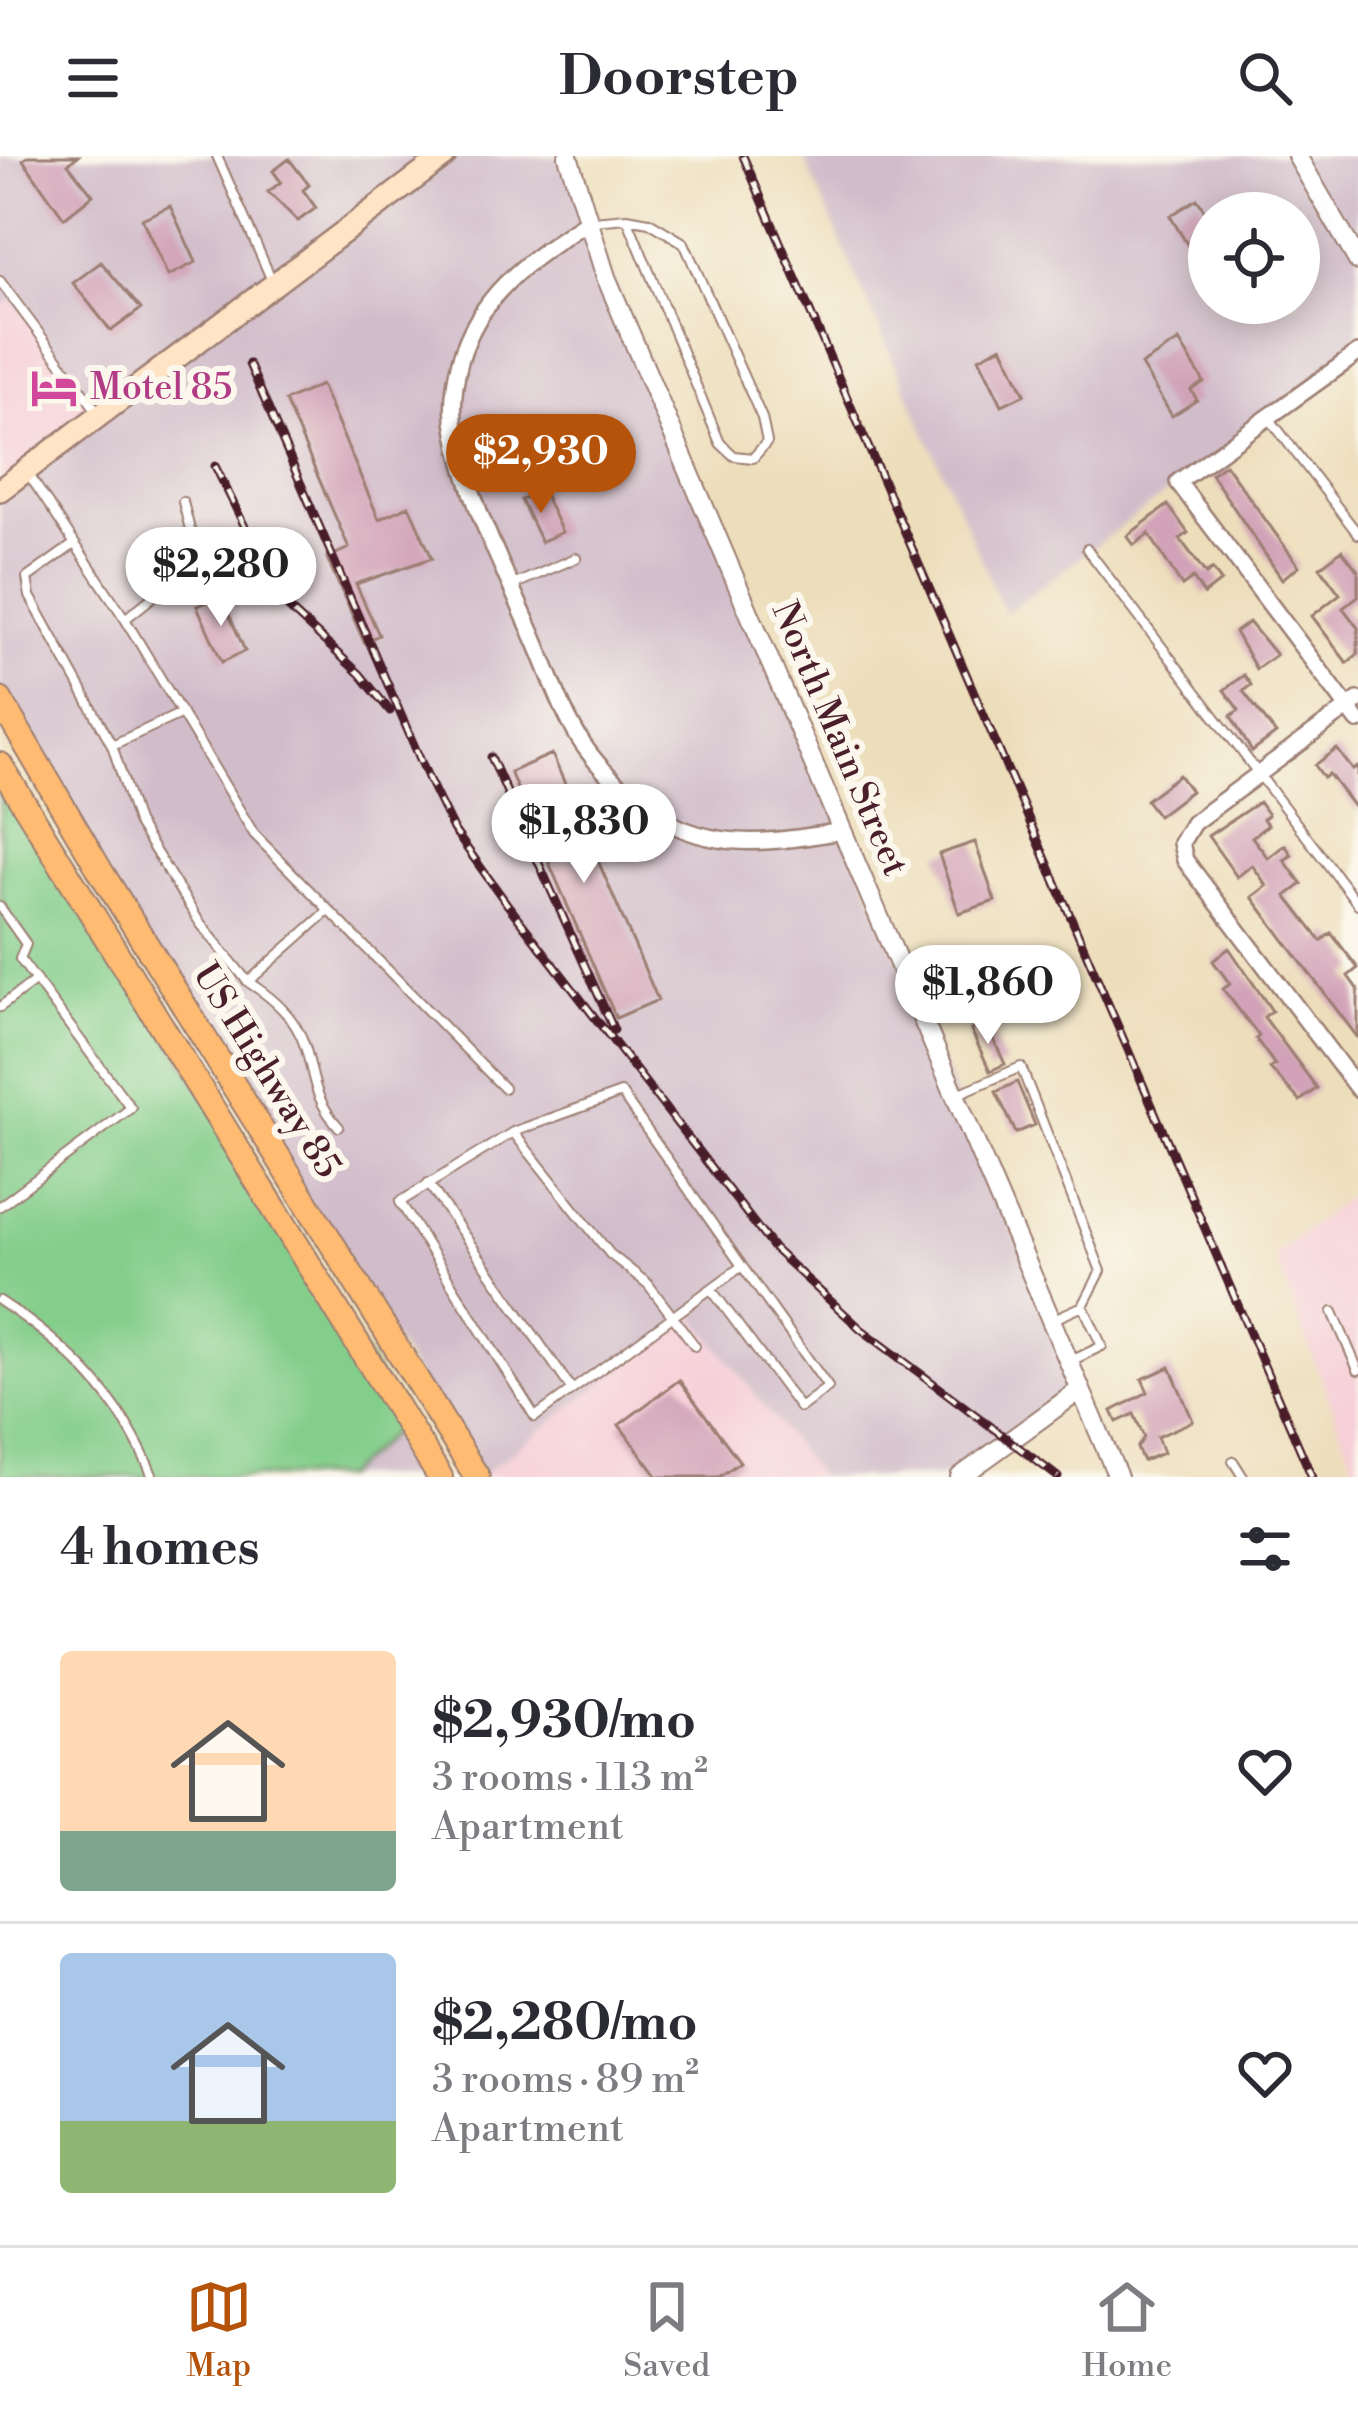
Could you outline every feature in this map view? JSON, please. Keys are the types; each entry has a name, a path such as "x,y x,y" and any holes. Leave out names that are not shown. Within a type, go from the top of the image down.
{"highway":[{"name":"US Highway 85","path":"0,700 101,872 477,1477"},
{"name":"US Highway 85","path":"0,765 440,1477"}],"main road":[{"path":"0,490 445,156"}],"street":[{"name":"North Main Street","path":"568,156 585,223 1118,1477"},
{"path":"1297,156 1358,261"},
{"path":"585,223 531,260 492,296 460,361 454,428 512,586 586,748 653,812 689,831 724,841 786,840 842,831"},
{"path":"1358,352 1178,482 1355,710 1193,823 1180,843 1185,860 1358,1089"},
{"path":"963,1476 1080,1390"}],"lane":[{"path":"218,156 274,285"},
{"path":"585,223 627,218 649,222 684,243 762,418 767,442 753,458 734,456 720,443 627,218"},
{"path":"0,281 100,415"},
{"path":"1268,417 1358,534"},
{"path":"26,471 124,619 254,834 504,1088"},
{"path":"124,619 197,561 183,502"},
{"path":"73,545 27,578 30,596 112,745 137,821 200,923 248,982 284,1004 306,1038 327,1115 339,1127"},
{"path":"1088,548 1358,904"},
{"path":"512,586 576,559"},
{"path":"112,745 182,713"},
{"path":"248,982 328,911"},
{"path":"0,1206 131,1108 20,959 26,944 2,913"},
{"path":"0,1007 36,980"},
{"path":"955,1096 1021,1066 1101,1271 1083,1306 1051,1320"},
{"path":"711,1289 800,1408 828,1387 621,1093 513,1132 400,1202 535,1417 742,1266"},
{"path":"513,1132 610,1254 648,1284 695,1346"},
{"path":"428,1183 572,1390"},
{"path":"0,1301 84,1364 116,1405 153,1477"},
{"path":"1069,1362 1102,1346 1083,1306"},
{"path":"1333,1312 1358,1370"},
{"path":"1233,1461 1243,1477"}],"shaded area":[{"path":"0,156 568,156 577,195 1080,1390 960,1477 819,1477 693,1314 479,1477 0,700 0,492 100,415 12,298 0,307"},
{"path":"803,156 1358,156 1358,350 1005,613"},
{"path":"12,298 100,415 0,490 0,307"},
{"path":"1358,1189 1358,1475 1274,1255"},
{"path":"693,1313 819,1477 479,1477"},
{"path":"406,1421 440,1477 343,1477"}],"green space":[{"path":"0,765 406,1421 343,1477 0,1477"}],"building":[{"path":"28,156 78,156 68,164 93,195 64,218 23,160"},
{"path":"289,159 309,185 303,190 316,208 298,221 268,192 281,182 273,171"},
{"path":"1188,205 1188,246 1170,216"},
{"path":"170,206 196,262 168,276 142,219"},
{"path":"101,262 141,309 111,331 73,283"},
{"path":"1179,341 1204,382 1191,390 1197,400 1172,416 1141,365"},
{"path":"1002,346 1025,394 1002,405 979,358"},
{"path":"321,385 379,519 409,506 432,558 356,584 379,635 364,642 327,558 349,548 285,401"},
{"path":"1225,464 1299,566 1282,579 1211,474"},
{"path":"542,490 562,532 541,542 521,500"},
{"path":"1168,505 1188,533 1180,539 1206,574 1212,569 1221,581 1204,594 1193,578 1182,586 1149,534 1134,545 1127,536"},
{"path":"1342,550 1358,571 1358,596 1343,608 1358,628 1358,654 1347,663 1312,616 1340,594 1320,567"},
{"path":"221,596 245,651 222,662 197,606"},
{"path":"1249,622 1276,655 1256,669 1235,632"},
{"path":"1244,675 1251,685 1243,691 1276,734 1252,752 1231,716 1239,710 1224,690"},
{"path":"1337,749 1353,770 1358,767 1358,812 1329,774 1324,778 1315,765"},
{"path":"552,754 658,1000 616,1018 510,772"},
{"path":"1179,775 1191,791 1158,816 1146,800"},
{"path":"1259,802 1268,815 1263,819 1268,825 1252,837 1268,858 1285,845 1292,855 1284,860 1302,884 1286,896 1321,941 1331,933 1358,968 1348,976 1358,990 1358,1038 1252,897 1267,886 1252,865 1237,877 1208,836"},
{"path":"975,842 995,901 959,913 939,854"},
{"path":"1229,948 1272,1011 1264,1017 1317,1088 1300,1101 1270,1068 1275,1065 1256,1039 1259,1036 1223,989 1230,984 1213,961"},
{"path":"986,1023 1005,1064 990,1071 971,1030"},
{"path":"1017,1082 1035,1125 1016,1133 996,1092"},
{"path":"1170,1367 1193,1421 1157,1437 1163,1453 1143,1461 1137,1448 1144,1437 1134,1414 1117,1422 1112,1411 1148,1392 1142,1379"},
{"path":"679,1380 740,1462 719,1477 658,1477 619,1425"}],"railway":[{"path":"743,156 1312,1477"},
{"path":"249,364 430,782 453,829 507,904 774,1249 861,1329 1058,1477"},
{"path":"215,466 282,602 360,674 390,711"},
{"path":"491,757 614,1030"}],"place":[{"name":"Motel 85","path":"54,388"}]}
